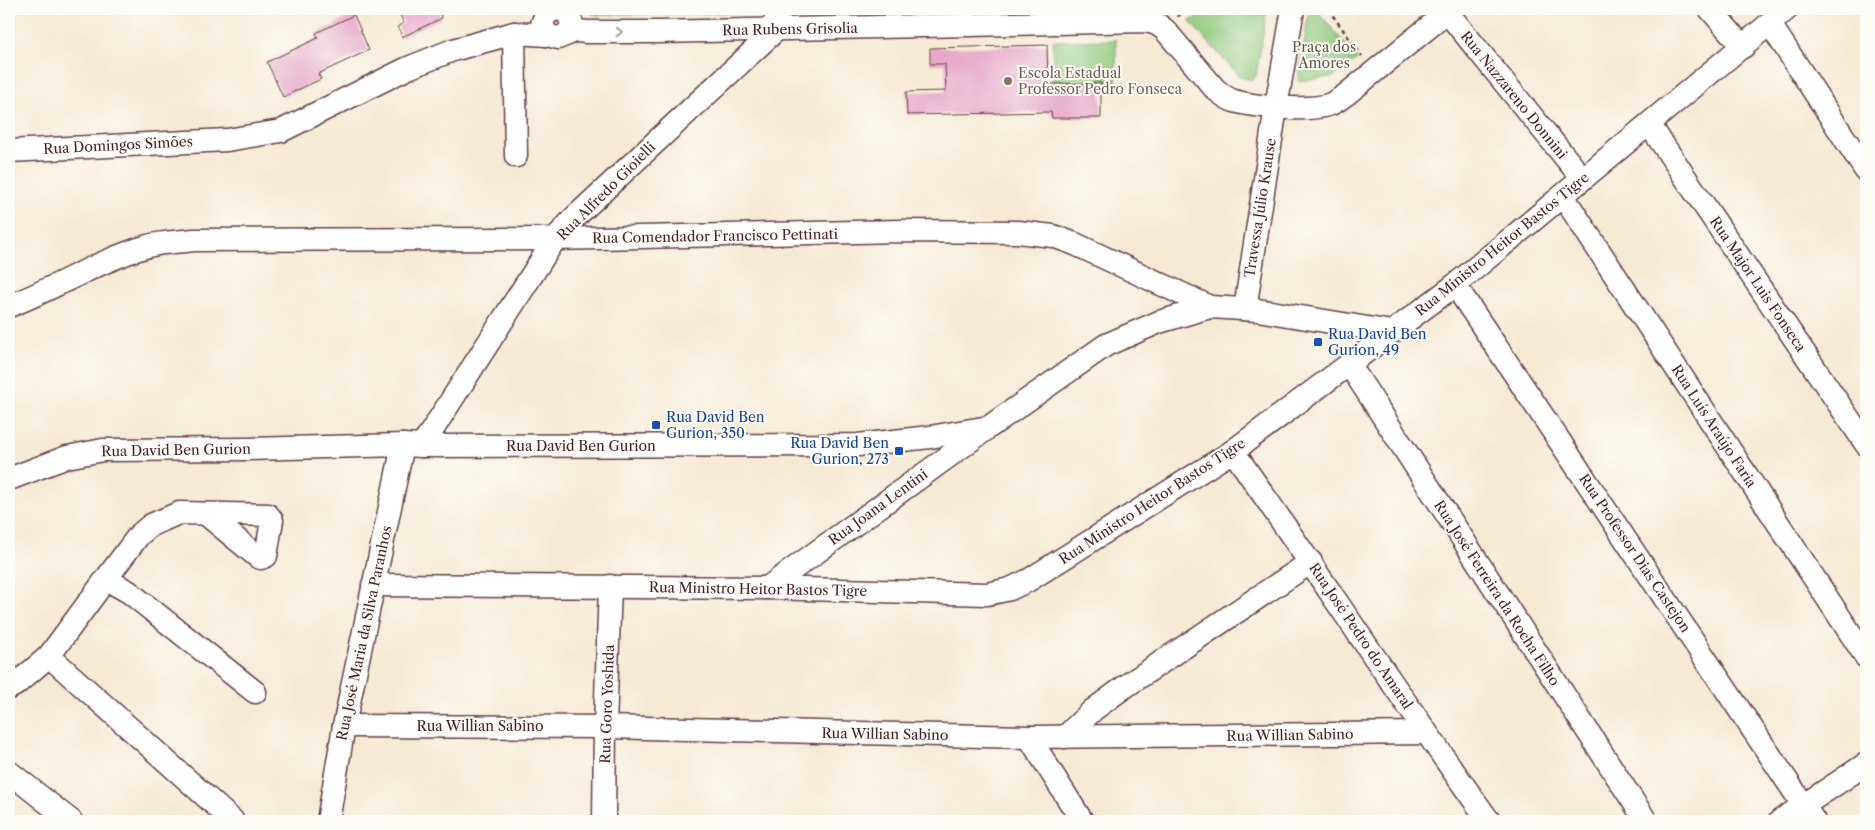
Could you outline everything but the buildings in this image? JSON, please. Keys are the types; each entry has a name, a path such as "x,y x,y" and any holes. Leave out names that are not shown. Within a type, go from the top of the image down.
{"street":[{"name":"Travessa Júlio Krause","path":"1245,310 1293,9"},
{"path":"1710,9 1743,47"},
{"name":"Rua Ministro Heitor Bastos Tigre","path":"373,585 766,588 988,594 1010,589 1029,580 1233,451 1456,285 1787,9"},
{"name":"Rua Rubens Grisolia","path":"514,33 560,17 586,32 659,32 776,19 1074,16 1146,21 1157,24 1166,30 1223,96 1233,101 1276,107 1311,108 1331,104 1348,94 1449,10"},
{"name":"Rua Nazzareno Donnini","path":"1449,10 1582,178"},
{"name":"Rua Alfredo Gioielli","path":"413,446 555,240 574,218 776,19"},
{"path":"1770,24 1866,171"},
{"path":"514,33 516,156"},
{"name":"Rua Domingos Simões","path":"9,151 227,140 282,131 408,68 453,50 494,37 514,33"},
{"name":"Rua Major Luis Fonseca","path":"1650,124 1866,444"},
{"name":"Rua Luís Araújo Faria","path":"1563,196 1866,657"},
{"name":"Rua Comendador Francisco Pettinati","path":"9,306 150,245 205,240 555,240 900,231 1039,234 1074,244 1210,307"},
{"name":"Rua Professor Dias Castejon","path":"1456,285 1809,813"},
{"name":"Rua David Ben Gurion","path":"9,479 66,458 103,450 413,446 858,445 930,437 990,427 1106,345 1159,322 1210,307 1245,310 1392,332"},
{"name":"Rua José Ferreira da Rocha Filho","path":"1349,364 1646,821"},
{"name":"Rua Joana Lentini","path":"766,588 990,427"},
{"name":"Rua José Maria da Silva Paranhos","path":"328,821 344,726 373,585 413,446"},
{"name":"Rua José Pedro do Amaral","path":"1233,451 1311,562 1425,733 1488,821"},
{"path":"9,688 49,656 139,536 151,525 179,513 206,514"},
{"path":"1065,737 1093,710 1123,688 1311,562"},
{"path":"106,579 129,592 255,692"},
{"name":"Rua Goro Yoshida","path":"604,821 610,586"},
{"path":"49,656 232,820"},
{"name":"Rua Willian Sabino","path":"344,726 605,727 1029,737 1425,733"},
{"path":"1029,737 1082,821"},
{"path":"1780,821 1809,813 1866,764"},
{"path":"9,772 71,821"}],"path":[{"path":"1328,9 1374,73"},
{"path":"9,630 13,637 9,640"}],"green space":[{"path":"601,9 758,9 758,12 597,15 591,13"},
{"name":"Praça dos Amores","path":"1219,9 1267,9 1256,76 1253,80 1243,78 1237,74 1189,21"},
{"name":"Praça dos Amores","path":"1309,9 1316,9 1357,59 1333,77 1298,81"},
{"path":"1116,40 1116,82 1053,83 1053,41"}],"place":[{"name":"Escola Estadual Professor Pedro Fonseca","path":"1008,81"},
{"name":"Rua David Ben Gurion, 49","path":"1318,342"},
{"name":"Rua David Ben Gurion, 350","path":"656,425"},
{"name":"Rua David Ben Gurion, 273","path":"899,451"}]}
